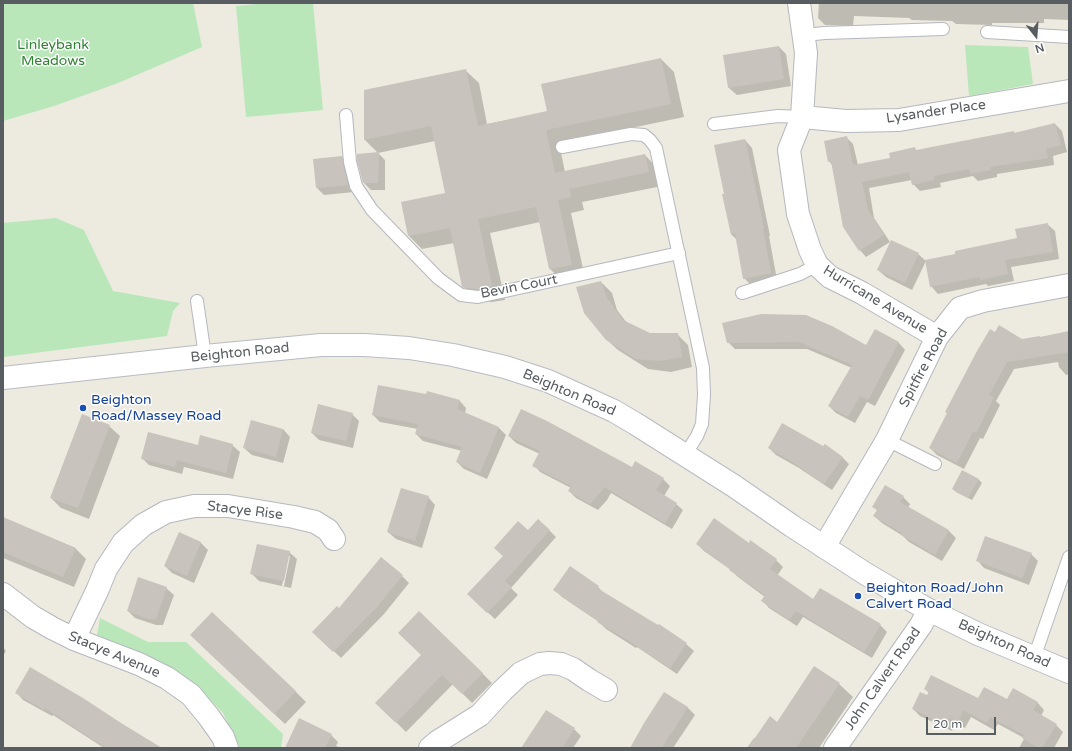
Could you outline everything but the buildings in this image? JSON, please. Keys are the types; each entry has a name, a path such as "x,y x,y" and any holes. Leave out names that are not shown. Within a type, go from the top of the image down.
{"street":[{"name":"Hurricane Avenue","path":"799,3 806,53 802,118 789,150 798,214 810,250 817,265 830,277 862,293 937,337"},
{"name":"Lysander Place","path":"802,118 846,121 899,120 1069,92"},
{"name":"Spitfire Road","path":"824,547 886,440 937,337 960,308 983,301 1069,285"},
{"name":"Beighton Road","path":"3,378 321,345 364,345 409,348 460,356 505,366 548,381 614,411 734,486 866,574 929,610 978,634 1069,672"},
{"name":"Stacye Rise","path":"74,639 97,592 106,569 123,543 144,525 166,512 194,506 228,506 294,517 314,522 328,530 334,539"},
{"name":"Stacye Avenue","path":"3,594 52,628 74,639 139,664 167,678 191,695 223,737 227,748"},
{"name":"John Calvert Road","path":"835,748 921,625 929,610"},
{"path":"430,748 480,715 521,673 540,664 561,664 573,669 606,690"}],"lane":[{"path":"804,35 943,29"},
{"path":"987,32 1069,37"},
{"name":"Bevin Court","path":"346,115 350,162 356,186 372,210 438,278 461,295 478,297 678,253"},
{"path":"714,124 778,116 802,118"},
{"path":"562,147 631,134 644,135 656,148 703,368 704,395 702,424 697,436 685,455"},
{"path":"742,293 800,274 817,265"},
{"path":"198,301 205,356"},
{"path":"886,440 935,464"},
{"path":"1034,658 1069,557"}],"green space":[{"name":"Linleybank Meadows","path":"3,3 193,3 202,47 118,83 54,106 3,121"},
{"path":"268,3 313,3 323,110 246,117 236,6"},
{"path":"965,45 1028,47 1033,84 969,96"},
{"path":"56,218 84,230 113,291 180,303 173,311 167,336 3,357 3,223"},
{"path":"100,618 148,642 186,642 283,734 281,748 240,748 223,713 193,683 146,656 97,635"}],"place":[{"name":"Beighton Road/Massey Road","path":"83,408"},
{"name":"Beighton Road/John Calvert Road","path":"858,596"}]}
